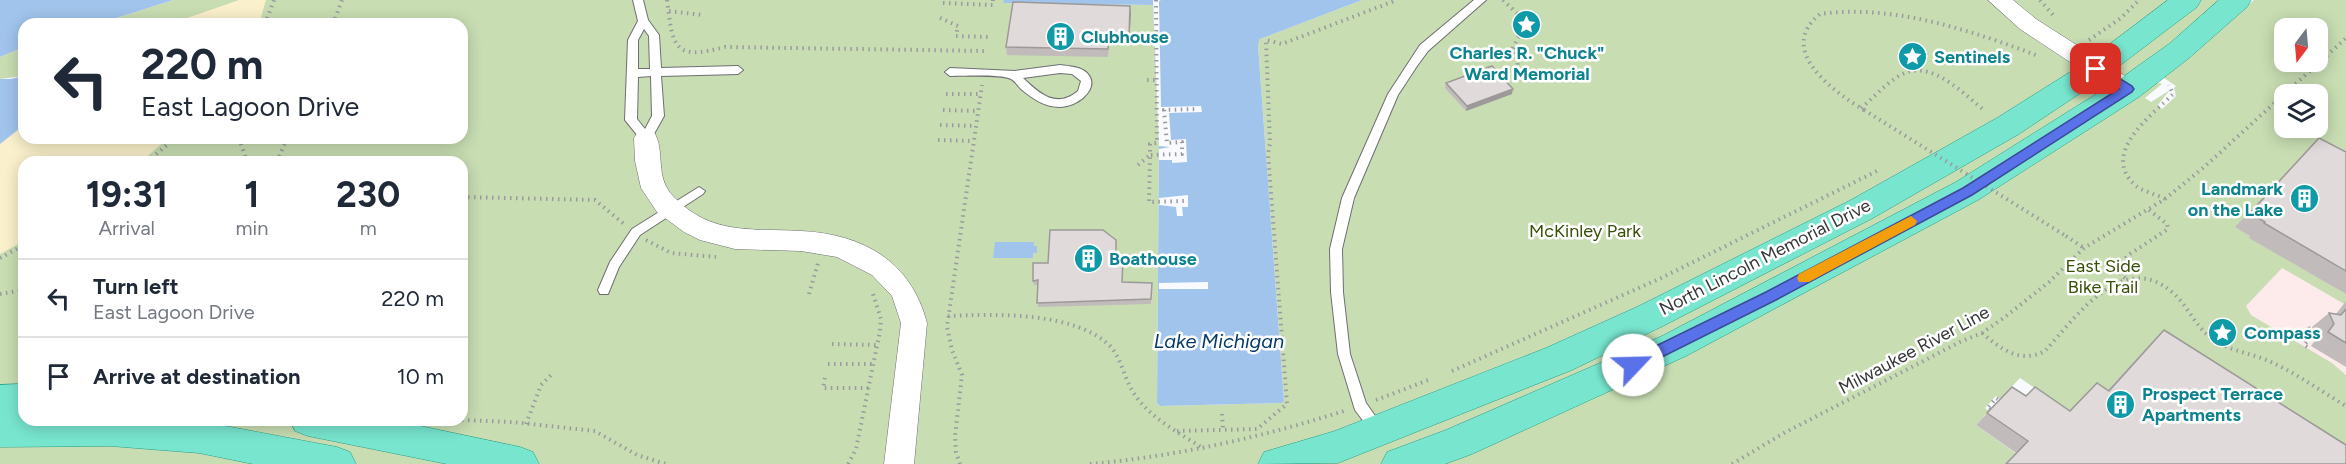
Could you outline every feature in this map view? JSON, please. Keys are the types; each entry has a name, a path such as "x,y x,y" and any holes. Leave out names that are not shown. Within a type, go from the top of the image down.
{"main road":[{"name":"North Lincoln Memorial Drive","path":"1277,464 1338,447 1369,418 1559,359 1862,209 1954,158 2092,55 2187,0"},
{"name":"North Lincoln Memorial Drive","path":"1401,464 1459,442 1674,346 1967,191 2128,89 2179,51 2237,0"},
{"path":"0,401 18,400"},
{"path":"339,426 520,464"},
{"path":"0,431 110,430 199,437 337,464"}],"street":[{"path":"1999,0 2028,24 2092,55 2128,89"},
{"path":"646,138 648,168 652,185 672,210 692,225 710,233 731,238 815,242 836,247 872,262 886,273 908,300 914,323 898,464"}],"lane":[{"path":"638,0 643,21 654,35 658,116 646,138 631,120 633,40 643,21"},
{"path":"1369,418 1344,354 1337,292 1336,249 1348,198 1393,94 1408,71 1424,48 1481,0"},
{"path":"951,72 1013,75 1068,69 1079,72 1085,78 1086,85 1084,92 1073,101 1054,103 1043,100 1013,75"},
{"path":"632,73 738,70"},
{"path":"604,290 614,265 636,232 699,191"}],"path":[{"path":"267,18 274,0"},
{"path":"335,18 342,0"},
{"path":"667,0 672,40 677,48 691,53 707,53 725,47 987,51"},
{"path":"943,3 993,5 993,0"},
{"path":"1156,0 1157,143 1150,144 1149,202 1185,201"},
{"path":"1177,430 1257,429 1287,404 1268,154 1270,144 1266,40 1282,44 1397,0"},
{"path":"1503,0 1526,22 1513,44 1512,50 1518,60 1517,72 1504,80"},
{"path":"2092,55 2095,38 2121,18 2139,0"},
{"path":"1835,6 1818,15 1808,26 1804,49 1809,62 1827,83 1863,109 2084,248"},
{"path":"669,11 702,15"},
{"path":"1936,16 2039,56"},
{"path":"940,18 958,26 956,36 988,37"},
{"name":"Milwaukee River Line","path":"1732,464 1784,433 1982,333 2049,282 2084,248 2165,199 2203,168 2346,38"},
{"path":"1863,109 1901,75 1916,70 1947,81 1985,111"},
{"path":"1147,80 1157,80"},
{"path":"960,464 956,452 955,436 962,375 948,337 948,316 983,81"},
{"path":"2165,199 2135,185 2127,177 2123,165 2130,135 2173,94 2169,85"},
{"path":"946,94 981,94"},
{"path":"1976,116 1995,106"},
{"path":"1138,165 1150,155 1182,154 1182,142 1167,143 1164,110 1198,109"},
{"path":"943,110 978,111"},
{"path":"940,125 976,126"},
{"path":"938,140 973,141"},
{"path":"1919,148 1929,143"},
{"path":"155,156 168,144"},
{"path":"1443,375 1659,279 1889,165"},
{"path":"468,197 595,200 624,224"},
{"path":"2126,278 2114,268 2130,254 2168,229 2167,224 2149,210"},
{"path":"646,240 660,251 672,255 726,257"},
{"path":"0,258 18,248"},
{"path":"809,258 819,260 809,294"},
{"path":"1982,333 2010,354 2024,358 2035,357 2044,351 2108,286 2126,278 2142,277 2163,285 2183,303 2197,326 2215,340 2284,369 2346,406"},
{"path":"848,464 856,449 878,345 881,319 871,289"},
{"path":"0,294 18,291"},
{"path":"948,316 985,314 1029,316 1079,329 1108,344 1122,366 1134,392 1148,409 1204,449"},
{"path":"2308,327 2312,336 2304,345 2309,348"},
{"path":"832,344 878,345"},
{"path":"828,364 874,364"},
{"path":"526,424 541,385 553,373"},
{"path":"825,378 823,388 869,388"},
{"path":"1090,464 1204,449 1283,431 1369,418 1433,379"},
{"path":"1990,410 1988,409 1996,399 1999,400"},
{"path":"1222,414 1223,430"},
{"path":"468,420 595,431 637,454 666,464"}],"shaded area":[{"path":"2250,236 2346,294 2346,375 2251,315 2171,248"}],"green space":[{"name":"McKinley Park","path":"173,0 1004,0 1004,3 1153,5 1159,146 1157,403 1160,406 1282,403 1284,401 1258,45 1260,39 1362,0 2237,0 2153,81 2162,84 2145,98 2151,102 2170,90 2157,106 2162,109 2176,96 2174,88 2176,86 2161,76 2254,0 2346,0 2346,173 2236,227 2346,294 2346,305 2282,268 2246,306 2251,315 2332,363 2346,375 2346,460 2122,448 2020,378 2000,399 1996,396 1985,408 1989,411 1976,425 2021,457 2015,464 0,464 0,144 18,130 18,144 468,144 468,18 117,18"},
{"path":"18,50 18,77 0,79 0,57"}],"sand":[{"path":"239,0 266,0 261,18 187,18"},
{"path":"18,130 18,144 161,144 148,156 18,156 18,244 0,254 0,144"}],"water":[{"path":"0,0 173,0 117,18 18,18 18,50 0,57"},
{"name":"Lake Michigan","path":"1004,0 1362,0 1260,39 1258,45 1284,401 1282,403 1160,406 1157,403 1159,146 1153,5 1003,3"},
{"path":"18,77 18,130 0,144 0,79"},
{"path":"995,242 1034,242 1034,246 1037,246 1037,253 1033,253 1033,258 993,258"}],"pier":[{"path":"1153,0 1161,0 1159,1 1161,107 1201,106 1202,112 1169,113 1171,140 1186,139 1187,162 1172,163 1172,160 1159,160 1159,149 1170,147 1159,146"},
{"path":"1188,195 1188,207 1182,207 1183,216 1177,216 1176,207 1159,205 1159,198"},
{"path":"1208,282 1208,289 1159,289 1159,283"}],"building":[{"name":"Clubhouse","path":"1013,2 1130,6 1129,37 1109,37 1108,49 1006,47"},
{"path":"1492,66 1513,89 1467,106 1446,83"},
{"name":"Landmark on the Lake","path":"2319,138 2346,152 2346,271 2250,213"},
{"path":"1050,230 1103,230 1116,240 1116,260 1123,260 1122,282 1152,283 1151,299 1037,303 1038,280 1033,281 1033,263 1048,263"},
{"path":"2346,309 2346,343 2328,332 2334,324 2329,313 2341,315"},
{"path":"2164,330 2346,445 2346,464 2006,464 2028,441 1987,413 2012,387 2026,396 2035,387 2070,411 2097,383 2109,391"}],"slow traffic":[{"path":"1804,278 1911,221"}],"place":[{"name":"Charles R. \"Chuck\" Ward Memorial","path":"1527,24"},
{"name":"Clubhouse","path":"1060,37"},
{"name":"Sentinels","path":"1913,57"},
{"name":"Landmark on the Lake","path":"2304,199"},
{"name":"Boathouse","path":"1088,259"},
{"name":"Compass","path":"2223,333"},
{"name":"Prospect Terrace Apartments","path":"2121,404"}],"route":[{"path":"1633,365 1771,296 1967,191 2128,89 2096,69"}],"park label":[{"name":"East Side Bike Trail","path":"2103,276"}]}
